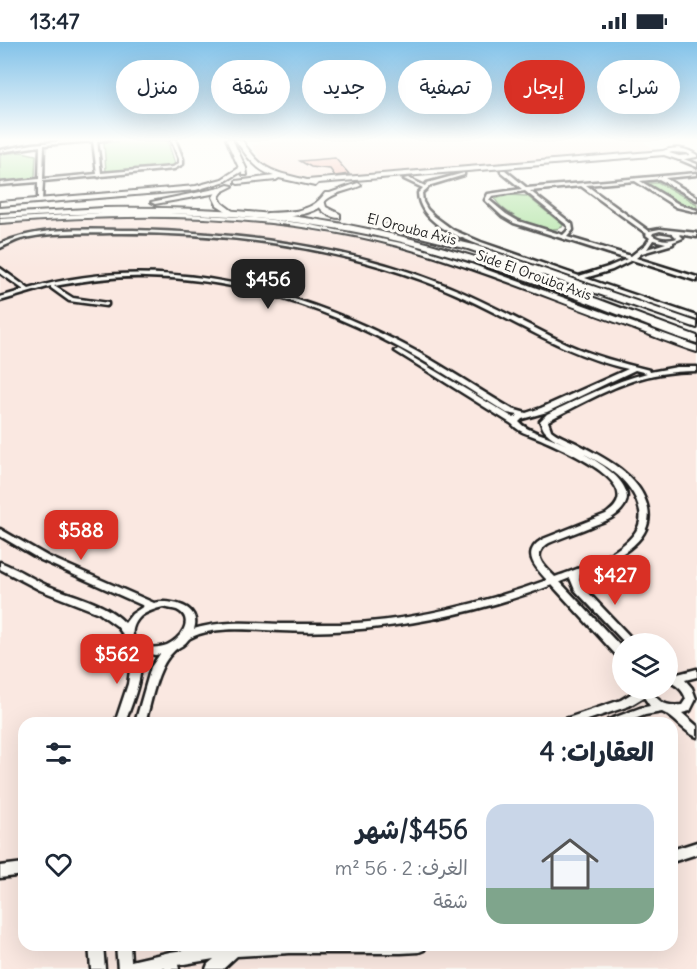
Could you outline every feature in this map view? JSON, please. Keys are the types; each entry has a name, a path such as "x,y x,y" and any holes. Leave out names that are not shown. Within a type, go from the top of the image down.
{"main road":[{"path":"155,202 220,190"},
{"path":"142,202 149,197 146,192"},
{"path":"325,199 323,208 337,216"},
{"name":"El Orouba Axis","path":"0,209 142,202 219,204 302,219 390,236 462,255 697,340"},
{"name":"El Orouba Axis","path":"0,219 27,214 155,209 231,212 302,219 337,216 475,245 498,256 697,325"},
{"path":"498,256 522,258"},
{"path":"650,302 665,314"}],"street":[{"path":"0,184 23,182"},
{"path":"40,182 40,201"},
{"path":"0,204 146,192 205,186 216,182"},
{"path":"231,212 219,204 216,197 220,190 237,182"},
{"path":"309,182 322,186 325,199"},
{"path":"302,219 325,199 355,186 382,182"},
{"path":"413,182 424,187 435,182"},
{"path":"519,182 570,225 571,230 564,237"},
{"path":"611,182 495,194 487,200 516,222 697,279"},
{"path":"639,182 678,206 697,211"},
{"path":"668,182 697,199"},
{"path":"583,185 651,235 676,240"},
{"name":"Side El Orouba Axis","path":"424,187 419,198 425,209 445,227 475,245 595,282 697,318"},
{"name":"Side El Orouba Axis","path":"0,219 79,213 302,219 442,257 697,349"},
{"path":"633,220 679,235 676,240"},
{"path":"651,235 667,231 697,236"},
{"path":"1,245 20,238 48,234 154,232 235,237 311,248 391,268 438,284 573,348 650,372"},
{"path":"640,253 648,246 651,235"},
{"path":"579,277 604,271 640,253 676,240 697,236"},
{"path":"0,270 27,290"},
{"path":"595,282 602,278 604,271"},
{"path":"0,280 9,278"},
{"path":"0,301 27,290 62,283 113,278 166,278 228,287 326,311 378,334 510,411 527,416"},
{"path":"0,301 62,283"},
{"path":"53,287 71,300 106,304"},
{"path":"280,299 372,337 514,422 519,428 542,436 609,474 623,494 621,504 614,513 546,541 535,552 537,562 612,643"},
{"path":"514,422 519,417 544,410 636,368"},
{"path":"142,717 156,667 169,649 188,635 226,626 321,628 394,622 470,608 555,582 613,557 631,545 644,524 643,504 633,487 618,471 548,431 544,421 550,416 632,378 650,372 697,369"},
{"path":"0,532 44,558 152,606"},
{"path":"0,565 49,590 104,612 118,621 127,632 136,652 136,668 122,717"},
{"path":"576,573 574,579 578,588 621,633"},
{"path":"127,632 134,616 152,606 173,605 188,613 191,627 188,635"},
{"path":"133,645 153,651 169,649"},
{"path":"678,677 697,673"},
{"path":"678,682 684,685 693,697 697,711"},
{"path":"628,717 644,711 681,710 693,697"},
{"path":"585,717 625,704 632,699"},
{"path":"651,699 678,717"},
{"path":"678,717 697,733"},
{"path":"678,854 697,848"},
{"path":"0,872 18,870"},
{"path":"96,951 98,969"},
{"path":"124,951 126,969 171,964 230,951"},
{"path":"213,969 233,951"}],"shaded area":[{"path":"131,216 218,218 277,224 367,240 445,261 697,352 697,969 0,969 0,223"}],"green space":[{"path":"646,183 657,183 697,204 697,209 683,206"},
{"path":"508,195 527,196 563,225 562,227 546,229 516,217 495,199"}]}
